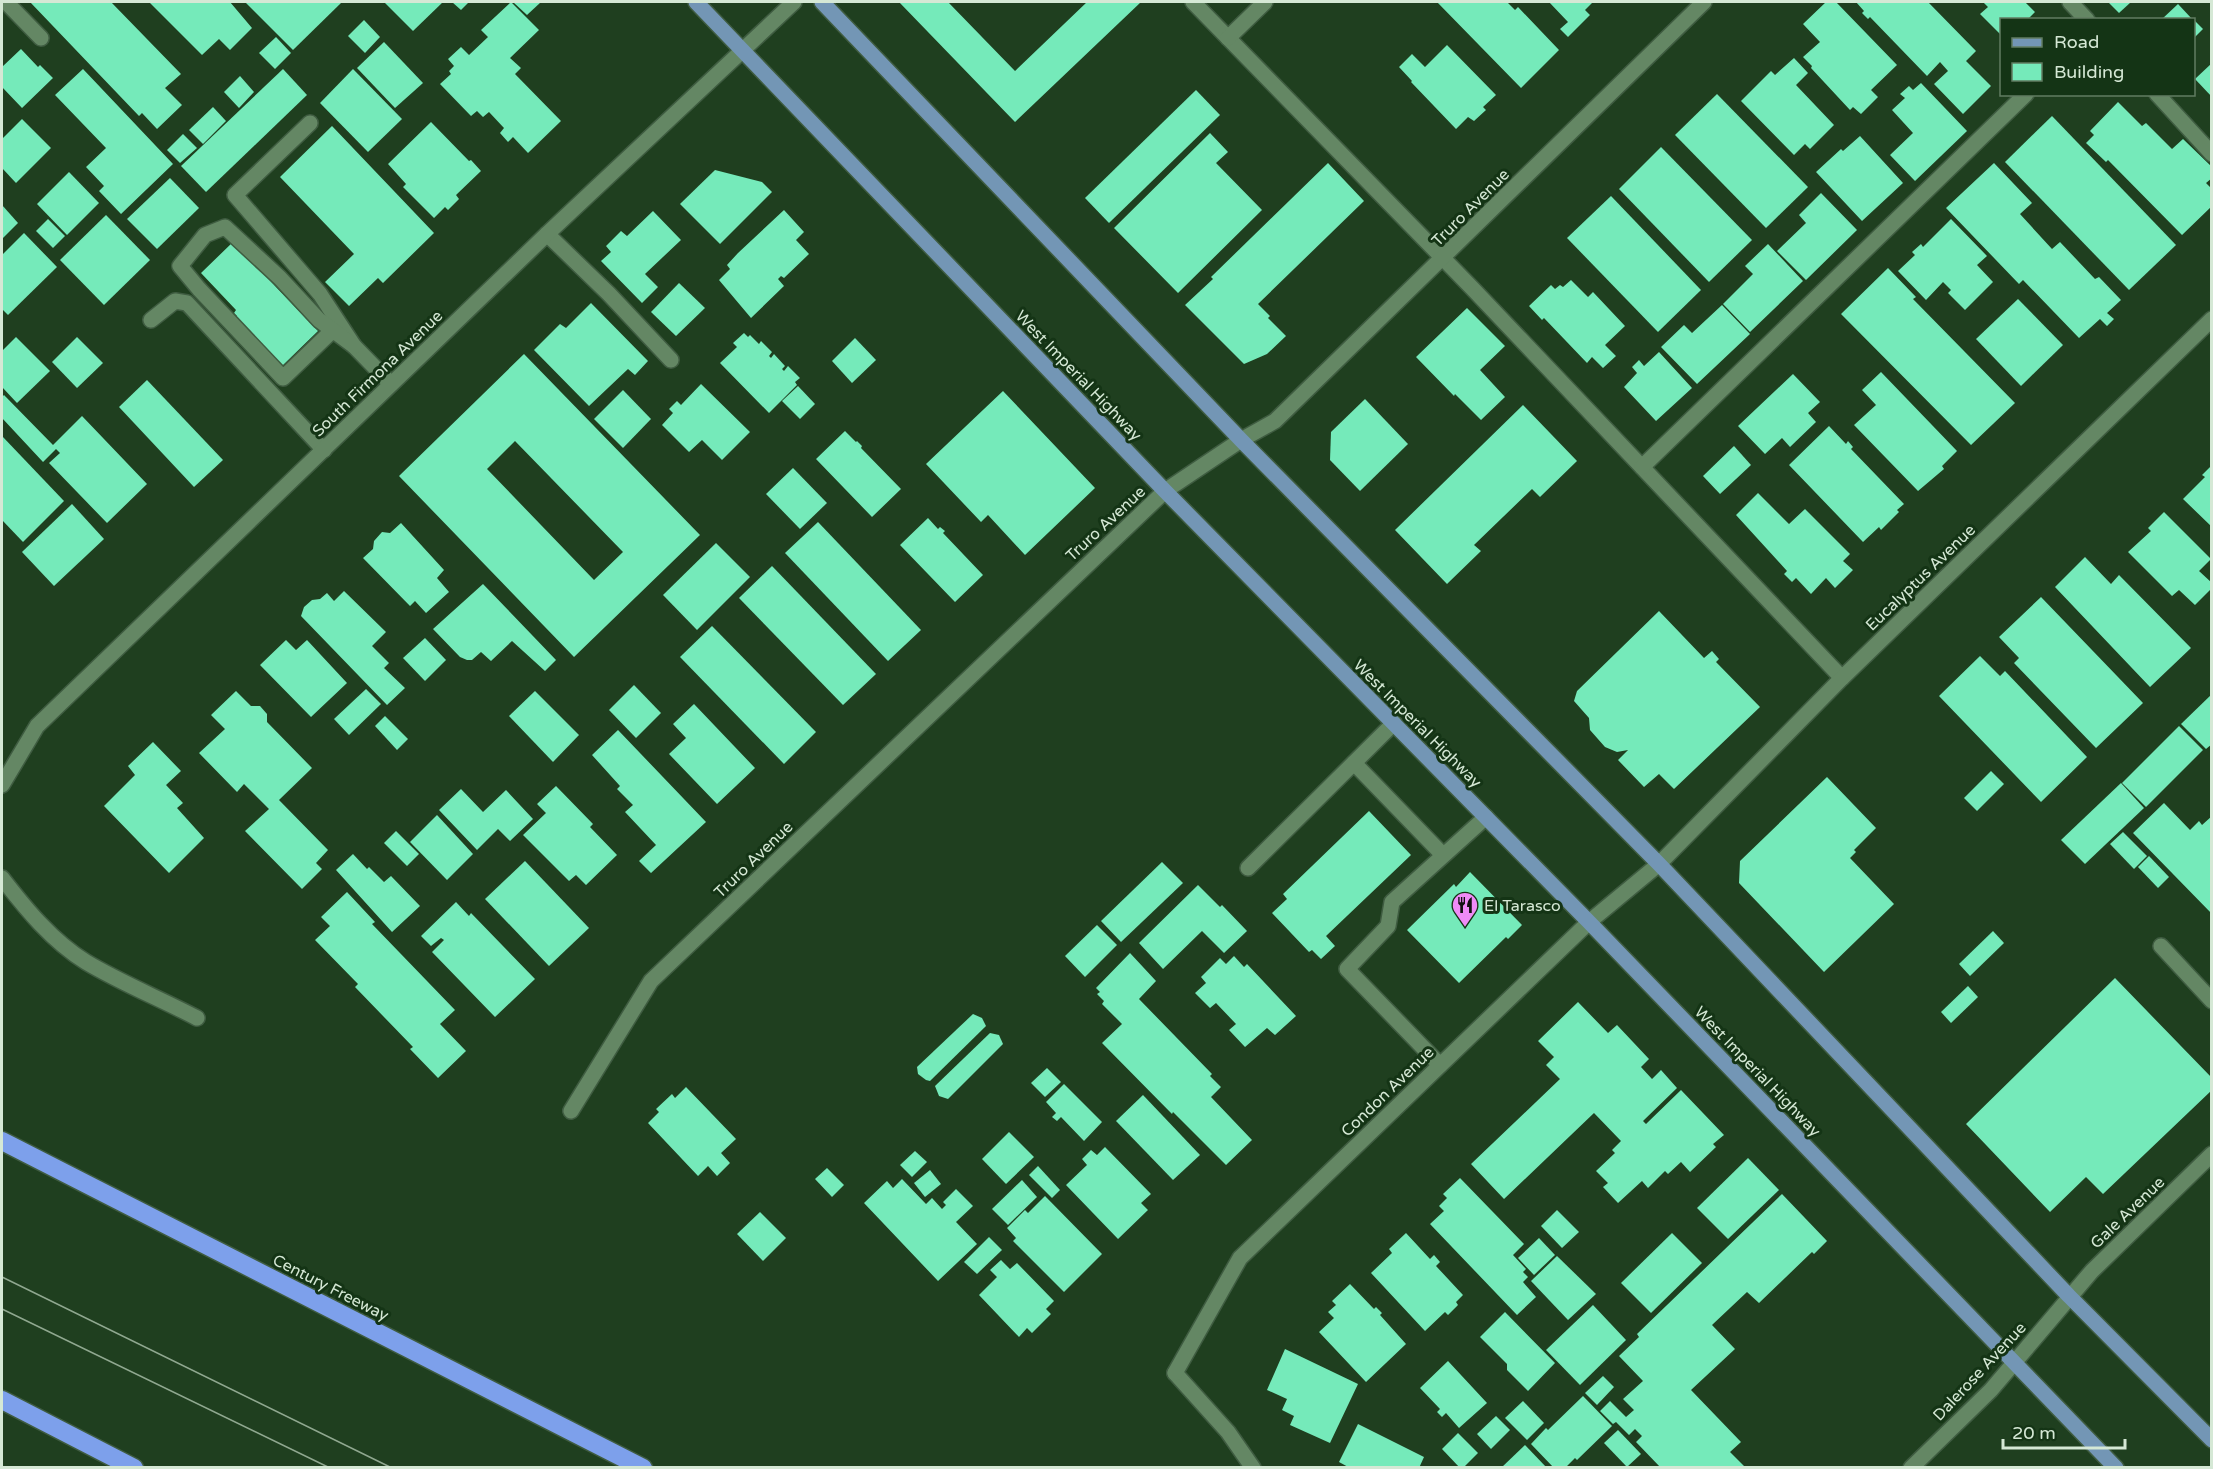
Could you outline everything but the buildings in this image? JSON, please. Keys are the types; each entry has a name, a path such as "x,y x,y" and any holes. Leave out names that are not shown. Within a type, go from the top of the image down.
{"highway":[{"name":"Century Freeway","path":"2,1141 643,1467"},
{"path":"2,1400 134,1467"}],"main road":[{"name":"West Imperial Highway","path":"696,2 1165,491 1589,922 2112,1466"},
{"path":"822,2 1241,440 1659,864 2069,1296 2211,1440"}],"street":[{"path":"6,2 41,38"},
{"name":"South Firmona Avenue","path":"2,785 37,726 547,234 794,2"},
{"path":"1193,2 1444,258 1842,678"},
{"path":"1228,38 1265,2"},
{"name":"Truro Avenue","path":"571,1111 651,981 1165,491 1241,440 1275,421 1704,2"},
{"path":"2070,2 2085,18"},
{"path":"1642,466 2024,96"},
{"path":"2159,96 2211,154"},
{"path":"310,123 236,195 320,294 354,346"},
{"path":"333,330 283,378 180,266 205,235 225,227 280,278 319,320 333,330 354,346 391,384"},
{"path":"547,234 609,294 671,360"},
{"path":"151,320 175,301 187,303 324,450"},
{"name":"Eucalyptus Avenue","path":"1659,864 1842,678 2211,319"},
{"path":"1248,868 1394,723"},
{"path":"1354,763 1443,855"},
{"path":"1440,1065 1347,969 1388,926 1392,902 1485,817"},
{"name":"Condon Avenue","path":"1254,1467 1228,1432 1175,1374 1240,1258 1589,922 1659,864"},
{"path":"2,878 25,907 56,938 86,961 197,1018"},
{"path":"2161,946 2211,1001"},
{"name":"Gale Avenue","path":"2069,1296 2211,1155"},
{"name":"Dalerose Avenue","path":"1911,1467 2015,1363 2069,1296"}],"tram line":[{"path":"2,1277 392,1468"},
{"path":"2,1309 330,1468"}],"place":[{"name":"El Tarasco","path":"1465,928"}]}
